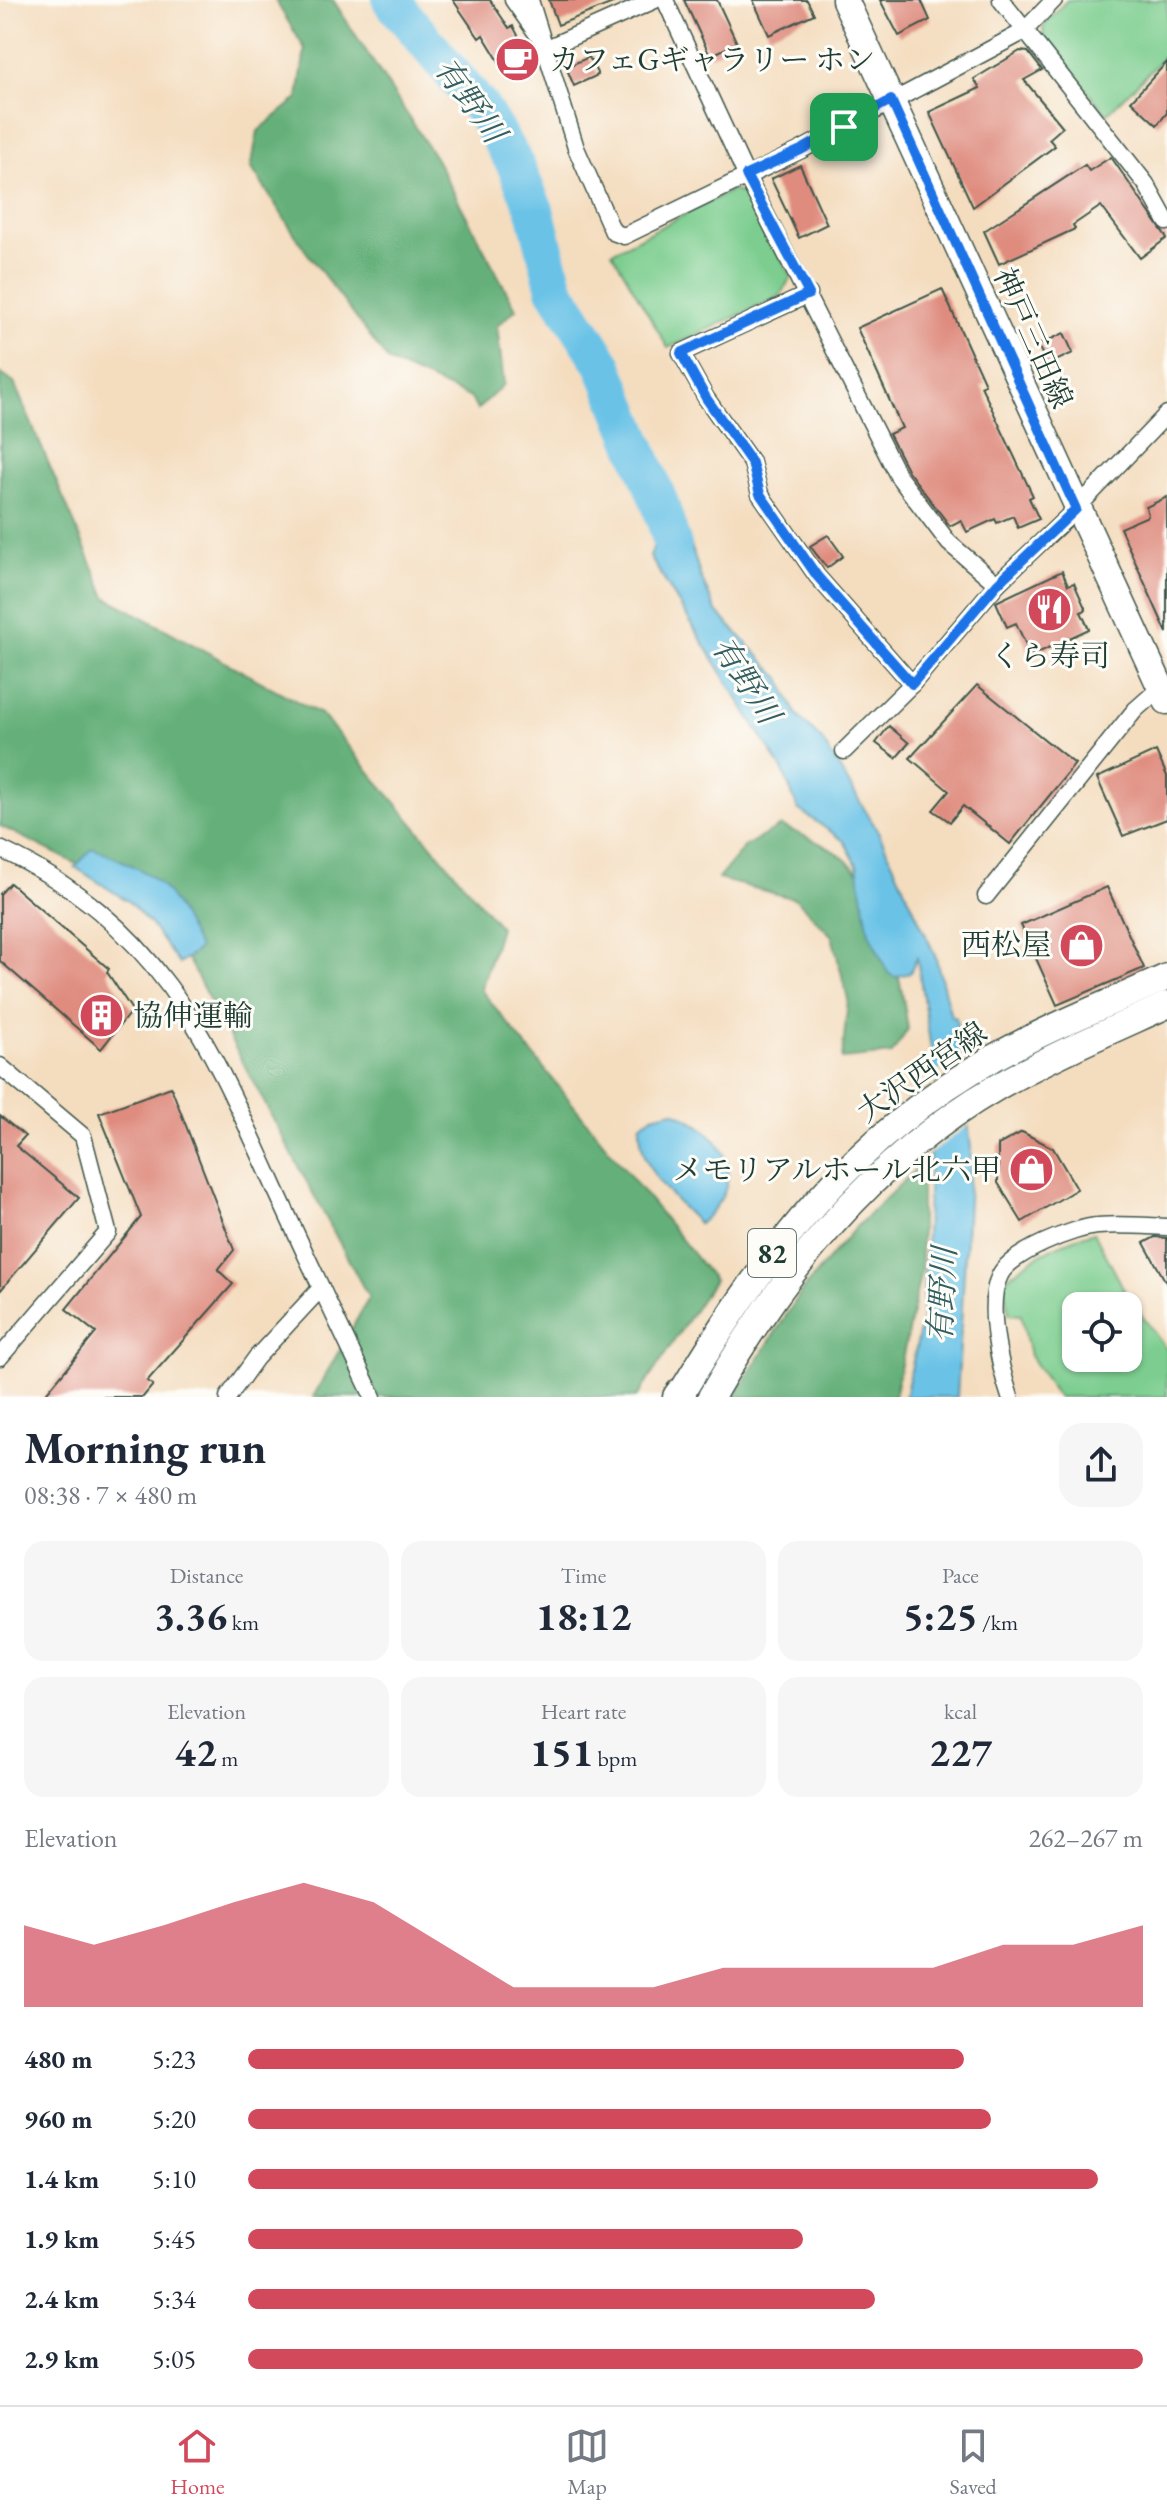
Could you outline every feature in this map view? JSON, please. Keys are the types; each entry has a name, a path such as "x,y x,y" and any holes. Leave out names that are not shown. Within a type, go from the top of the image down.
{"main road":[{"name":"神戸三田線","path":"845,0 1076,509 1164,694"},
{"name":"大沢西宮線","path":"687,1396 783,1238 844,1169 890,1128 996,1056 1167,977"},
{"name":"大沢西宮線","path":"687,1396 743,1341 793,1268 892,1161 951,1116 998,1086 1167,1005"}],"street":[{"path":"513,0 547,48"},
{"path":"530,0 576,148 613,232 624,236 801,150 1023,32 1054,0"},
{"path":"547,48 655,0"},
{"path":"665,0 746,175 809,294 898,476 949,543 997,584"},
{"path":"1001,0 1023,32 1146,184 1167,222"},
{"path":"809,294 674,356 752,463 760,494 817,576 912,684"},
{"path":"844,751 912,684 997,584 1165,419"},
{"path":"986,896 1135,710 1164,694"},
{"path":"0,849 88,901 148,956 173,987 228,1083 373,1397"},
{"path":"0,1066 83,1136 108,1232 0,1357"},
{"path":"1010,1397 999,1364 995,1310 999,1275 1012,1260 1069,1233 1096,1226 1167,1227"},
{"path":"228,1397 256,1358 321,1288"}],"green space":[{"path":"275,0 333,0 436,159 516,309 497,326 504,384 477,410 471,398 389,362 305,250 251,167 258,131 298,98 305,49"},
{"path":"1067,0 1167,0 1167,54 1107,114 1044,42 1043,26"},
{"path":"732,190 749,196 791,277 780,296 668,348 612,252"},
{"path":"0,373 14,383 106,597 322,715 500,927 481,990 714,1280 637,1397 313,1397 369,1298 158,904 0,826"},
{"path":"781,826 821,844 849,862 877,905 892,946 908,1029 892,1054 842,1059 848,999 832,936 796,899 718,879 745,846"},
{"path":"921,1164 921,1271 894,1397 734,1397 803,1289 854,1229"},
{"path":"1094,1232 1125,1292 1062,1292 1062,1372 1142,1372 1142,1316 1167,1350 1167,1397 1058,1397 1030,1356 1021,1315 1009,1314 1003,1282 1034,1258"}],"water":[{"path":"668,491 682,515 700,575 716,611 780,678 797,715 822,740 879,833 935,955 951,1016 956,1018 971,1148 957,1397 905,1397 922,1321 934,1069 917,958 910,973 895,977 888,973 869,933 857,865 844,841 798,809 783,771 650,557 654,545 643,503"},
{"path":"93,848 135,867 160,884 178,908 199,949 179,964 150,924 129,902 75,867"},
{"path":"673,1111 708,1133 726,1160 728,1175 724,1191 715,1207 699,1224 658,1180 641,1141 640,1125 653,1116"}],"pier":[{"path":"965,1055 972,1123 924,1158 930,1076"}],"building":[{"path":"453,0 490,0 509,28 513,26 534,65 511,81 483,35 479,38"},
{"path":"549,0 617,0 618,1 558,25"},
{"path":"684,0 717,0 737,43 710,56"},
{"path":"753,0 807,0 814,14 769,35"},
{"path":"880,0 921,0 930,20 899,36"},
{"path":"1020,51 1028,52 1042,70 1024,80 1063,127 1049,139 1055,146 973,207 929,112 980,88 974,79"},
{"path":"589,57 598,75 574,86 566,67"},
{"path":"1167,62 1167,113 1157,125 1131,101"},
{"path":"1111,157 1167,238 1140,258 1101,206 1073,225 1075,229 999,264 984,231 1085,165 1089,171"},
{"path":"800,165 827,224 799,238 771,179"},
{"path":"942,289 985,384 981,386 1033,496 1029,498 1039,519 1018,528 1013,516 997,523 995,519 967,532 961,520 950,526 908,471 889,434 902,428 857,328"},
{"path":"1064,333 1073,353 1047,365 1038,345"},
{"path":"1167,497 1167,633 1120,528 1148,516 1146,507"},
{"path":"828,535 843,556 827,568 810,546"},
{"path":"1062,571 1068,585 1074,583 1086,610 1081,612 1089,629 1031,656 1016,623 1007,627 996,602"},
{"path":"977,685 1075,764 1010,844 963,806 950,822 933,810 949,791 910,758"},
{"path":"889,726 909,743 896,758 876,743"},
{"path":"1156,751 1167,776 1167,819 1123,836 1097,778"},
{"path":"10,883 109,969 107,972 132,1010 101,1049 0,961 0,894"},
{"path":"1107,887 1144,968 1057,1005 1021,925"},
{"path":"171,1087 234,1250 218,1270 233,1284 147,1381 153,1385 143,1397 43,1397 96,1333 66,1309 141,1217 99,1113"},
{"path":"0,1116 25,1136 16,1146 79,1198 0,1291"},
{"name":"メモリアルホール北六甲","path":"1022,1132 1053,1148 1077,1189 1022,1222 998,1183 998,1145"},
{"path":"1155,1237 1167,1238 1167,1284 1144,1243"}],"waterway":[{"name":"有野川","path":"391,0 481,108 514,162 535,210 555,289 603,364 660,504 673,546"}],"place":[{"name":"カフェGギャラリー ホン","path":"518,60"},
{"name":"くら寿司","path":"1050,610"},
{"name":"西松屋","path":"1082,945"},
{"name":"協伸運輸","path":"102,1016"},
{"name":"メモリアルホール北六甲","path":"1032,1170"}],"route":[{"path":"891,100 1076,509 997,584 912,684 817,576 760,494 752,463 706,398 681,353 809,294 746,175 844,127 891,100"}]}
